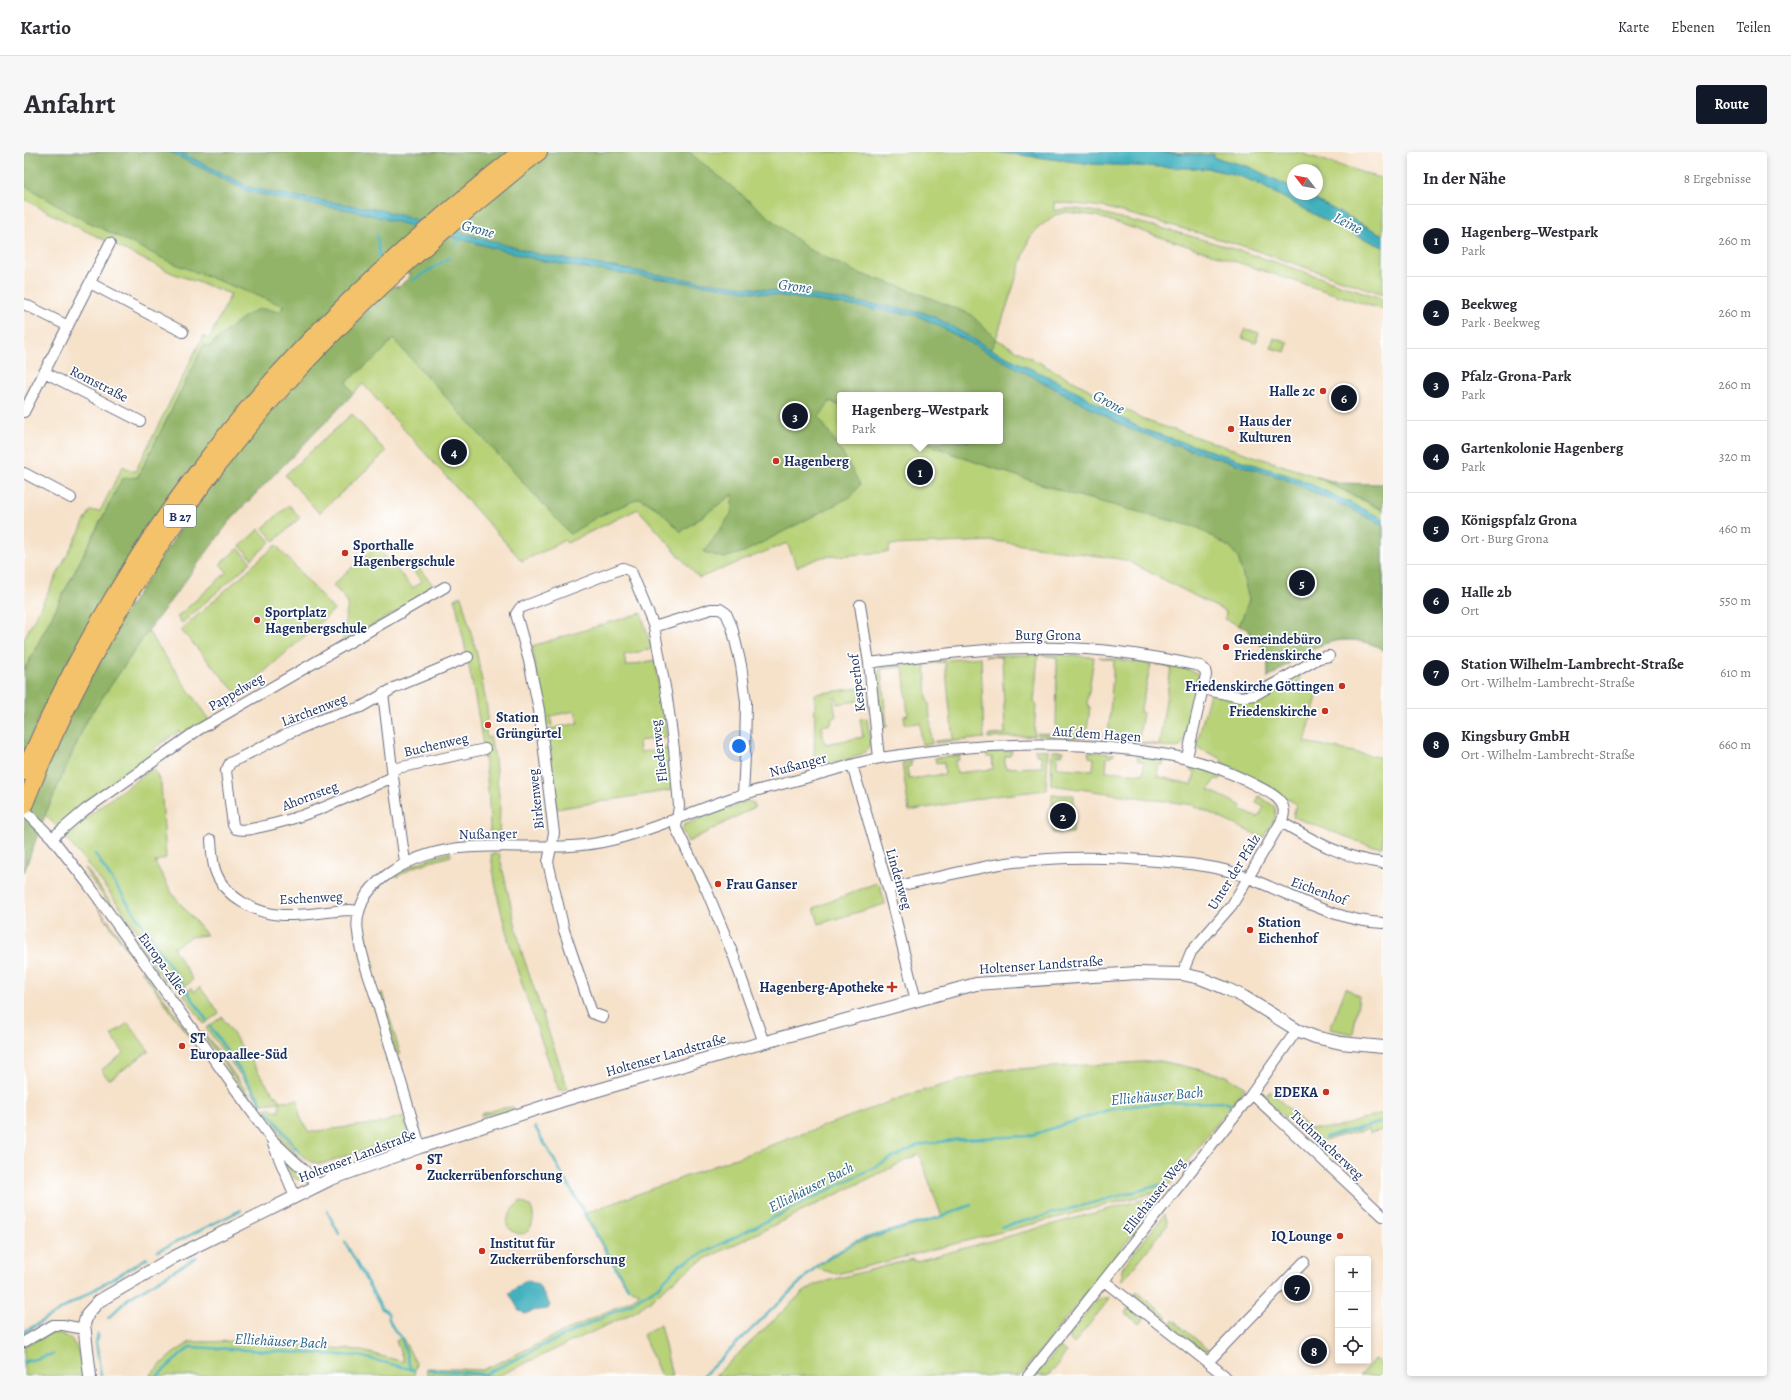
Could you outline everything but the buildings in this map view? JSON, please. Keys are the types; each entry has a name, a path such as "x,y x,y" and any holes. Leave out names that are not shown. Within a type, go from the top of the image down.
{"highway":[{"name":"B 27","path":"24,806 57,728 85,672 133,587 176,522 216,468 275,396 394,268 520,152"},
{"name":"B 27","path":"24,772 58,698 98,622 132,565 179,496 216,446 277,374 341,308 394,268 539,152"}],"street":[{"path":"24,412 110,243"},
{"path":"90,283 183,332"},
{"path":"24,304 68,326"},
{"name":"Romstraße","path":"44,372 140,421"},
{"path":"24,473 71,498"},
{"name":"Fliederweg","path":"516,614 520,608 623,568 631,571 654,627 667,698 674,749 679,806 676,828 707,891 734,957 764,1043"},
{"name":"Pappelweg","path":"50,835 198,730 445,587"},
{"name":"Kesperhof","path":"860,605 869,663 879,758"},
{"path":"654,627 710,609 720,609 726,612 732,627 746,702 746,755 743,795"},
{"name":"Birkenweg","path":"516,614 529,661 539,710 554,833 548,862 564,930 589,1006 592,1013 603,1017"},
{"name":"Burg Grona","path":"869,663 944,653 1027,649 1098,650 1173,660 1200,666 1205,670 1206,675 1187,757"},
{"path":"1203,689 1240,697 1255,695 1318,658 1329,656"},
{"name":"Lärchenweg","path":"234,828 226,771 228,766 289,733 325,718 361,707 383,693 468,657"},
{"name":"Buchenweg","path":"383,693 405,862"},
{"name":"Auf dem Hagen","path":"852,765 879,758 986,745 1086,745 1187,757 1225,770 1277,798 1284,806 1284,817 1281,822"},
{"name":"Buchenweg","path":"393,773 485,748"},
{"name":"Nußanger","path":"420,1147 358,935 357,926 359,911 363,900 370,889 405,862 452,848 468,846 551,848 608,841 651,830 743,795 852,765"},
{"name":"Lindenweg","path":"852,765 888,888 916,1001"},
{"name":"Ahornsteg","path":"234,828 242,830 273,825 323,809 393,773"},
{"name":"Europa-Allee","path":"24,810 50,835 135,949 272,1140 318,1185"},
{"path":"1281,822 1329,848 1353,858 1383,863"},
{"name":"Unter der Pfalz","path":"1182,974 1191,952 1232,905 1281,822"},
{"name":"Eschenweg","path":"211,840 215,870 219,880 234,897 263,912 283,915 350,910 359,911"},
{"name":"Eichenhof","path":"888,888 995,865 1064,858 1097,857 1184,863 1234,873 1342,915 1370,922 1383,923"},
{"name":"Holtenser Landstraße","path":"84,1329 86,1317 91,1309 113,1292 174,1257 318,1185 420,1147 564,1100 976,984 1137,973 1182,974 1200,978 1244,997 1296,1030 1315,1037 1341,1043 1383,1047"},
{"name":"Elliehäuser Weg","path":"1028,1376 1252,1094 1296,1030"},
{"name":"Tuchmacherweg","path":"1252,1094 1383,1216"},
{"name":"Europa-Allee","path":"272,1140 295,1196"},
{"path":"1208,1362 1304,1262"},
{"path":"1104,1281 1225,1376"},
{"path":"24,1342 53,1325 63,1325 84,1329 90,1376"}],"green space":[{"path":"24,152 995,152 1093,164 1210,169 1233,174 1255,182 1332,224 1383,247 1383,294 1240,245 1103,207 1054,202 1054,211 1062,209 1081,209 1101,213 1225,246 1383,299 1383,310 1096,216 1067,212 1055,215 1037,229 1029,239 996,339 1147,421 1315,476 1383,510 1383,651 1372,644 1364,642 1350,640 1337,641 1313,649 1268,678 1268,654 1247,629 1225,619 1226,612 1126,560 995,541 890,545 889,552 822,557 797,567 787,543 699,578 638,509 567,543 564,540 555,546 522,561 363,384 353,394 346,383 393,286 399,287 411,275 383,258 279,312 269,311 250,316 240,321 208,347 204,345 138,477 122,479 24,671 24,639 90,511 100,511 123,466 135,472 203,336 209,339 231,294 172,273 57,217 24,199"},
{"path":"24,152 689,152 808,249 858,273 905,288 970,314 996,339 989,352 1128,428 1181,447 1282,478 1383,525 1383,651 1372,644 1364,642 1350,640 1337,641 1313,649 1268,678 1268,654 1247,629 1239,626 1249,600 1238,557 1230,548 1199,528 1071,494 969,460 927,444 1003,444 1003,392 837,392 837,404 830,401 819,417 860,484 852,496 744,552 724,558 704,552 731,514 733,494 681,532 659,510 640,498 597,517 570,534 393,339 379,355 346,382 353,394 232,518 148,631 87,720 45,815 24,872 24,821 67,721 123,616 201,498 251,433 337,339 393,286 399,287 411,275 382,258 108,592 61,674 37,723 24,754 24,671 122,479 138,477 204,345 209,347 234,324 257,310 263,309 279,312 284,306 170,262 72,214 24,185"},
{"path":"1153,152 1297,152 1383,179 1383,235 1316,200 1323,200 1323,164 1287,164 1287,185 1247,166 1212,157 1214,155 1211,154"},
{"path":"1246,329 1259,333 1256,343 1242,338"},
{"path":"1274,338 1288,343 1285,352 1271,348"},
{"path":"352,414 386,452 319,513 285,475"},
{"path":"1315,476 1338,483 1383,484 1383,510"},
{"path":"289,505 300,518 274,541 263,528"},
{"path":"259,529 270,542 252,559 240,546"},
{"name":"Sportplatz Hagenbergschule","path":"276,545 334,610 238,695 181,630"},
{"path":"376,546 413,588 422,581 406,563 410,559 437,589 342,642 348,602 333,585"},
{"path":"238,548 251,562 182,623 177,617 227,572 220,564"},
{"path":"461,596 477,654 487,708 488,718 485,723 487,739 490,736 494,752 500,803 499,838 490,837 487,777 483,747 473,687 455,599"},
{"path":"641,613 652,649 624,655 626,666 655,660 667,737 639,741 640,752 669,748 672,790 556,809 546,730 578,723 575,711 550,716 552,725 545,726 532,646"},
{"path":"148,631 209,720 184,737 179,731 154,748 157,755 58,828 45,815 87,720"},
{"path":"1042,654 1094,657 1087,704 1090,707 1086,738 1037,736 1037,733 1056,734 1057,657 1042,656"},
{"path":"1038,655 1034,702 1036,705 1034,736 988,738 988,735 1005,734 1002,657 985,656"},
{"path":"981,657 984,738 935,743 935,741 953,739 945,662 928,664 928,662"},
{"path":"1099,657 1151,664 1140,712 1143,713 1138,743 1089,738 1090,736 1108,738 1114,661"},
{"path":"925,663 932,744 922,745 920,723 905,724 904,716 908,715 903,667 881,669 887,727 882,728 876,673 882,667"},
{"path":"1155,664 1179,667 1196,673 1199,676 1183,743 1180,747 1174,748 1141,743 1159,745 1171,668"},
{"path":"1299,672 1301,675 1298,682 1301,683 1300,688 1318,692 1305,742 1383,758 1383,847 1371,846 1293,817 1296,804 1260,781 1221,762 1222,759 1196,747 1210,693 1232,699"},
{"path":"865,687 866,706 864,700 837,704 836,698 833,698 836,717 832,718 831,724 821,726 825,744 863,737 860,719 867,718 870,745 867,750 862,754 845,760 814,767 815,694"},
{"path":"1034,750 1048,750 1046,790 994,796 909,811 902,763 914,761 911,762 911,766 907,767 909,779 945,774 944,762 936,763 935,758 962,755 959,757 959,760 955,761 957,773 993,769 992,757 987,757 987,753 984,752 1012,751 1010,756 1005,756 1005,768 1042,767 1041,755 1036,755 1036,751"},
{"path":"1052,751 1064,751 1062,755 1057,755 1057,768 1093,770 1094,758 1089,757 1088,752 1115,754 1107,758 1106,771 1143,774 1144,762 1138,761 1137,756 1167,761 1164,761 1163,765 1159,764 1157,776 1192,785 1195,772 1190,770 1191,767 1188,766 1198,767 1223,777 1219,780 1215,779 1209,790 1242,806 1241,810 1258,818 1264,807 1256,803 1259,796 1275,807 1276,816 1263,838 1193,805 1051,785"},
{"path":"153,768 161,783 166,858 155,862 173,895 207,935 190,937 173,948 193,980 180,990 96,874 64,836 109,800"},
{"path":"1052,795 1074,795 1073,833 1053,833"},
{"path":"748,801 754,803 755,807 688,842 682,830 684,825 730,806 731,809 736,807 736,805"},
{"path":"450,852 451,856 414,867 397,877 396,874 415,864"},
{"path":"491,854 499,854 522,953 568,1089 559,1091 528,1004 502,914 495,884"},
{"path":"86,868 166,980 164,981 84,869"},
{"path":"876,883 880,885 885,904 819,924 814,908"},
{"path":"91,898 133,955 134,960"},
{"path":"365,927 368,946 375,968 371,967 364,945 363,928"},
{"path":"141,970 145,972 191,1036 189,1037"},
{"path":"200,987 219,1013 204,1024 183,994 191,988 194,992"},
{"path":"1346,988 1359,996 1353,1034 1330,1029"},
{"path":"382,992 400,1053 396,1054 380,995"},
{"path":"222,1017 269,1088 280,1101 298,1100 300,1117 309,1132 380,1123 403,1116 409,1135 321,1164 313,1162 305,1157 297,1151 282,1134 264,1109 269,1108 279,1112 280,1102 261,1104 206,1028"},
{"path":"128,1023 149,1051 109,1080 101,1070 124,1053 111,1035"},
{"path":"204,1032 257,1106 255,1108 202,1033"},
{"path":"1160,1061 1224,1075 1245,1087 1174,1180 1161,1191 837,1274 815,1268 853,1244 942,1217 919,1154 705,1259 678,1277 653,1299 635,1312 498,1376 427,1375 426,1368 483,1370 631,1300 640,1293 626,1287 583,1214 911,1094 997,1070"},
{"path":"1270,1091 1310,1129 1334,1128 1383,1113 1383,1130 1370,1133 1369,1129 1312,1143 1264,1098"},
{"path":"513,1107 515,1110 481,1116 481,1114 502,1108"},
{"path":"260,1111 304,1163 285,1146 258,1113"},
{"path":"280,1151 301,1174 301,1181 290,1173"},
{"path":"1153,1197 1158,1203 1020,1376 715,1376 801,1294 816,1284 913,1259 913,1261 917,1261"},
{"path":"521,1201 531,1207 533,1221 528,1231 519,1234 507,1226 507,1222 515,1206"},
{"path":"1165,1214 1168,1224 1122,1282 1122,1269 1125,1264"},
{"path":"1137,1292 1168,1317 1164,1319 1134,1295"},
{"path":"1102,1298 1110,1298 1074,1344 1068,1337 1069,1334 1095,1302"},
{"path":"1128,1308 1143,1319 1139,1324 1125,1313"},
{"path":"1173,1320 1210,1351 1202,1350 1171,1325"},
{"path":"660,1324 672,1376 661,1376 643,1335"},
{"path":"58,1333 65,1335 70,1339 78,1350 85,1376 24,1376 24,1346 48,1334"},
{"path":"402,1337 416,1363 414,1376 149,1376 171,1355 190,1342 244,1341 358,1350 404,1362 396,1341"},
{"path":"1060,1347 1067,1352 1048,1376 1035,1376"},
{"path":"1375,1359 1383,1366 1383,1376 1359,1376 1371,1364"}],"water":[{"path":"170,152 180,152 249,187 274,193 381,210 541,255 696,281 803,294 921,312 937,318 990,349 1061,383 1145,430 1300,479 1380,517 1383,519 1383,525 1282,478 1181,447 1128,428 916,315 591,269 538,260 355,211 285,200 247,191"},
{"path":"995,152 1153,152 1211,154 1215,155 1213,157 1247,166 1287,185 1287,199 1255,182 1233,174 1210,169 1093,164"},
{"name":"Leine","path":"1288,200 1316,200 1383,235 1383,247 1332,224"},
{"path":"527,1280 538,1285 550,1305 548,1309 532,1311 525,1314 519,1310 509,1293"}],"waterway":[{"path":"377,234 380,262"},
{"name":"Grone","path":"455,246 461,237"},
{"path":"413,280 449,258"},
{"path":"95,854 184,987"},
{"path":"187,991 207,1021"},
{"path":"210,1026 262,1103"},
{"name":"Elliehäuser Bach","path":"428,1370 485,1374 632,1303 659,1286 679,1265 918,1145 961,1139 1029,1136 1114,1108 1160,1103 1225,1102 1231,1105"},
{"path":"268,1111 299,1152"},
{"name":"Elliehäuser Bach","path":"1325,1137 1383,1122"},
{"path":"535,1127 628,1288"},
{"path":"1001,1227 1164,1184"},
{"path":"703,1376 819,1264 856,1241 940,1217 971,1205"},
{"path":"158,1251 241,1210"},
{"path":"327,1211 339,1234"},
{"path":"345,1242 382,1309 388,1313 389,1319 396,1333 401,1337 411,1370"},
{"path":"108,1318 129,1298 197,1257"},
{"path":"24,1332 147,1258"},
{"path":"98,1334 96,1342 101,1376"},
{"name":"Elliehäuser Bach","path":"157,1376 190,1347 359,1356 414,1370"},
{"path":"24,1362 53,1354"}],"place":[{"name":"Halle 2c","path":"1323,391"},
{"name":"Halle 2b","path":"1344,398"},
{"name":"Pfalz-Grona-Park","path":"795,416"},
{"name":"Haus der Kulturen","path":"1231,429"},
{"name":"Gartenkolonie Hagenberg","path":"454,452"},
{"name":"Hagenberg","path":"776,461"},
{"name":"Hagenberg–Westpark","path":"920,472"},
{"name":"Sporthalle Hagenbergschule","path":"345,553"},
{"name":"Königspfalz Grona","path":"1302,583"},
{"name":"Sportplatz Hagenbergschule","path":"257,620"},
{"name":"Gemeindebüro Friedenskirche","path":"1226,647"},
{"name":"Friedenskirche Göttingen","path":"1342,686"},
{"name":"Friedenskirche","path":"1325,711"},
{"name":"Station Grüngürtel","path":"488,725"},
{"name":"Beekweg","path":"1063,816"},
{"name":"Frau Ganser","path":"718,884"},
{"name":"Station Eichenhof","path":"1250,930"},
{"name":"Hagenberg-Apotheke","path":"892,987"},
{"name":"ST Europaallee-Süd","path":"182,1046"},
{"name":"EDEKA","path":"1326,1092"},
{"name":"ST Zuckerrübenforschung","path":"419,1167"},
{"name":"IQ Lounge","path":"1340,1236"},
{"name":"Institut für Zuckerrübenforschung","path":"482,1251"},
{"name":"Station Wilhelm-Lambrecht-Straße","path":"1297,1288"},
{"name":"Kingsbury GmbH","path":"1314,1351"}]}
